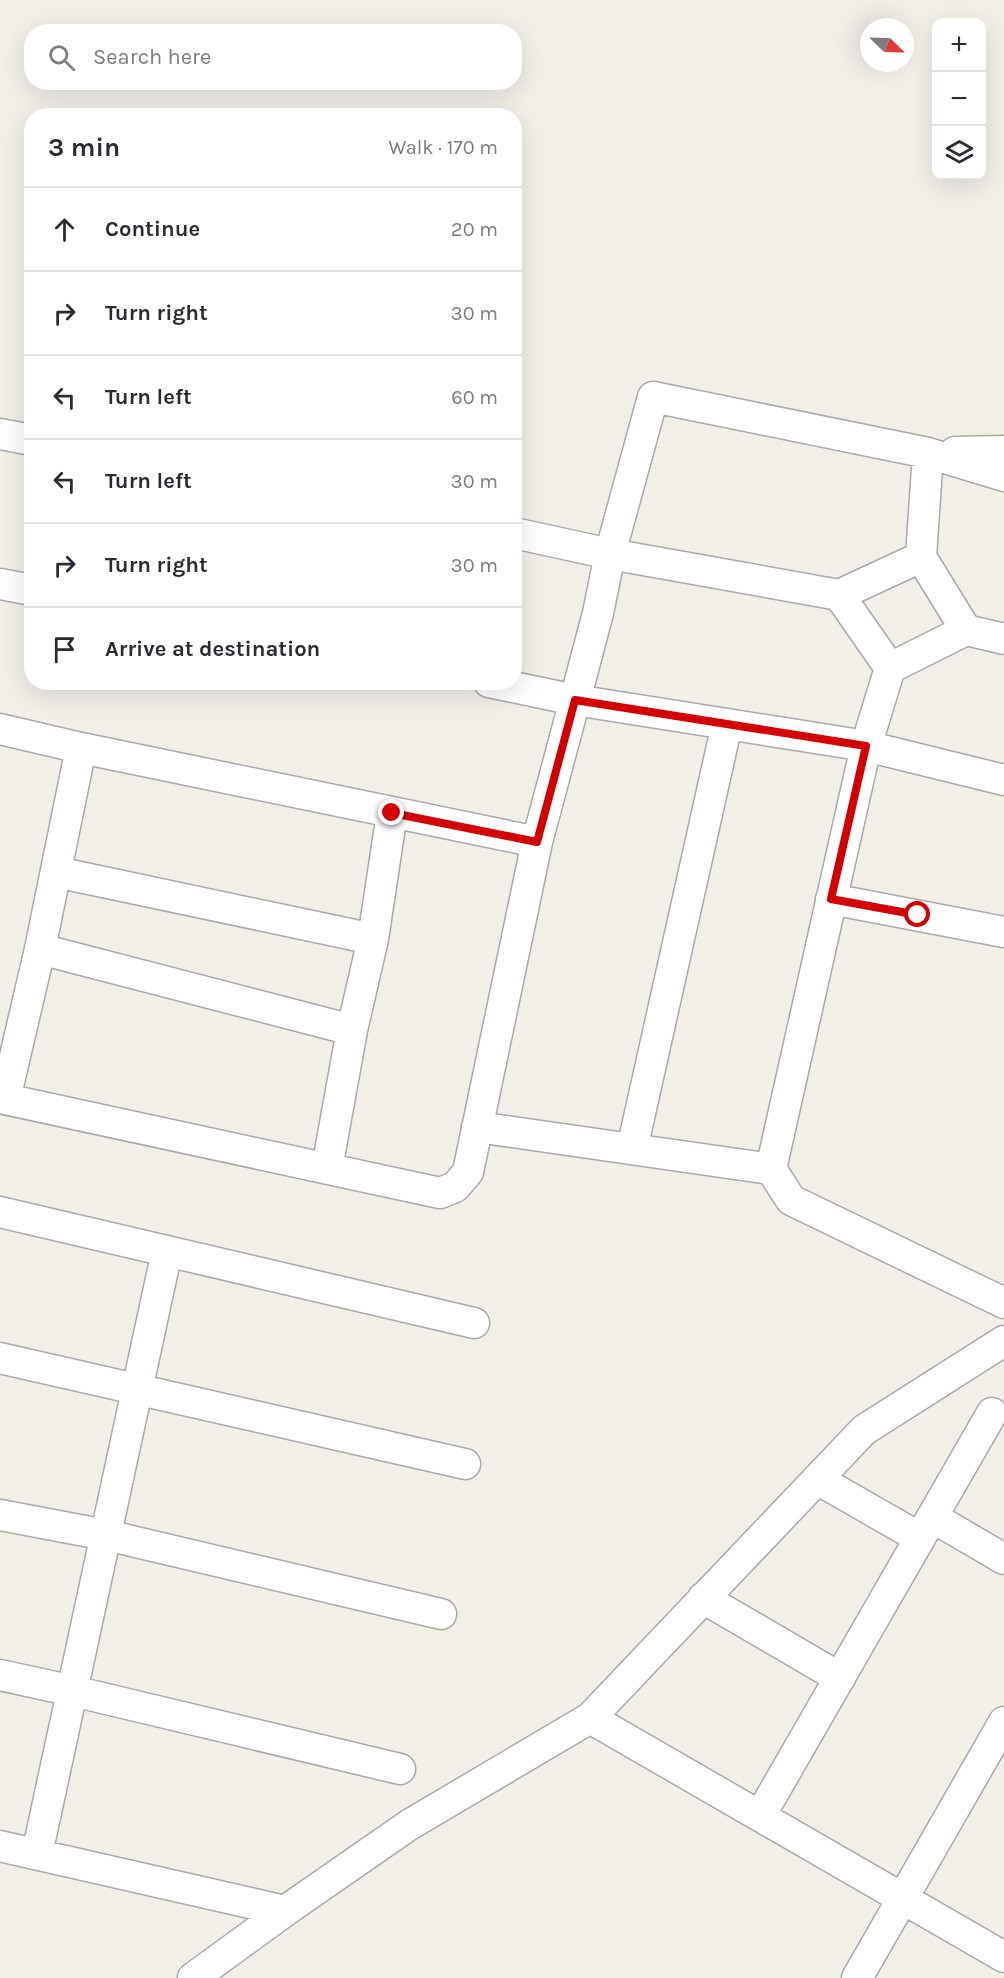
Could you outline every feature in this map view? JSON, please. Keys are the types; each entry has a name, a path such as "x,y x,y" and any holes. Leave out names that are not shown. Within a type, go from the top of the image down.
{"street":[{"path":"81,748 40,949 2,1098 440,1193 454,1187 468,1172 537,842 598,613 610,554 654,397 928,453 1004,476"},
{"path":"0,434 24,438"},
{"path":"928,453 1004,451"},
{"path":"928,453 921,557 966,630"},
{"path":"522,535 610,554 840,595 921,557"},
{"path":"0,584 24,588"},
{"path":"840,595 890,669"},
{"path":"1004,639 966,630 890,669 866,746 771,1169 791,1200 1004,1303"},
{"path":"522,689 575,700 866,746 1004,780"},
{"path":"632,1149 727,724"},
{"path":"0,729 81,748 537,842"},
{"path":"327,1168 352,1030 373,939 392,813"},
{"path":"56,872 373,939"},
{"path":"831,899 1004,932"},
{"path":"40,949 352,1030"},
{"path":"477,1127 771,1169"},
{"path":"0,1212 474,1323"},
{"path":"37,1854 167,1251"},
{"path":"193,1978 409,1825 590,1718 864,1430 1004,1341"},
{"path":"0,1358 465,1464"},
{"path":"760,1816 992,1413"},
{"path":"817,1479 926,1528 1004,1559"},
{"path":"0,1515 106,1535 441,1614"},
{"path":"703,1598 840,1678"},
{"path":"0,1675 73,1690 400,1769"},
{"path":"590,1718 1004,1957"},
{"path":"857,1978 1004,1722"},
{"path":"0,1846 285,1911"}],"route":[{"path":"392,813 537,842 575,700 866,746 831,899 918,915"}]}
